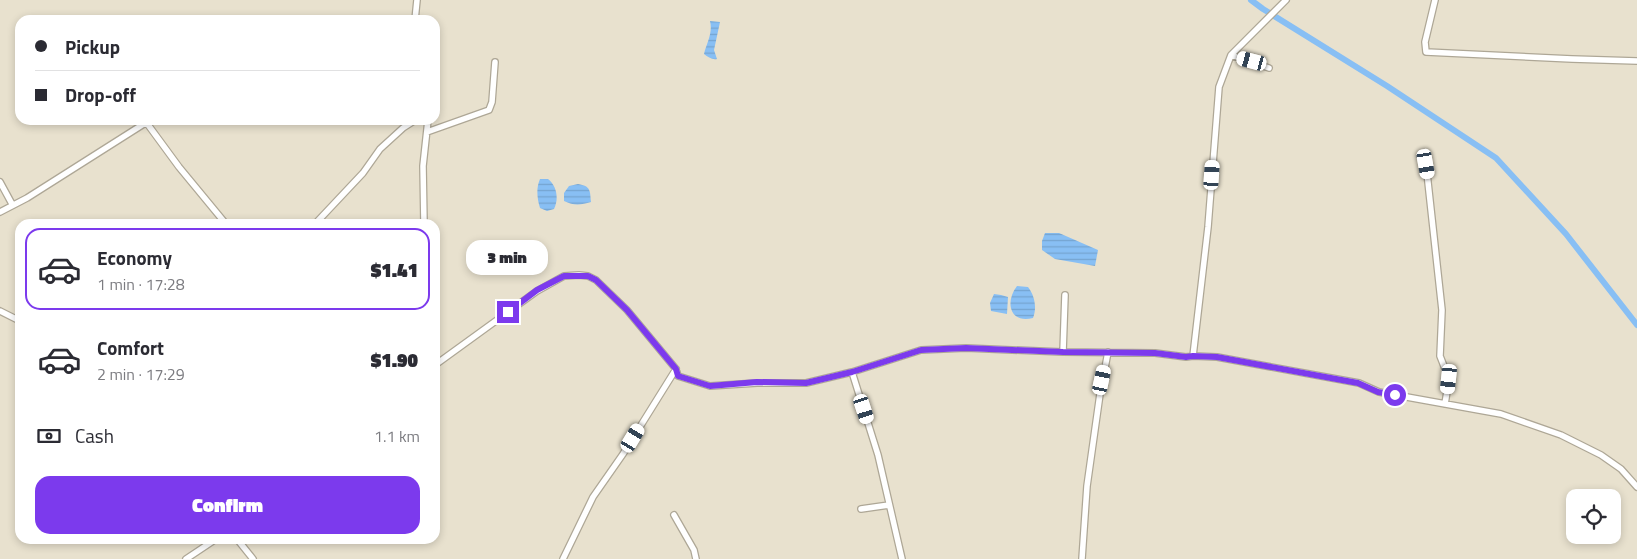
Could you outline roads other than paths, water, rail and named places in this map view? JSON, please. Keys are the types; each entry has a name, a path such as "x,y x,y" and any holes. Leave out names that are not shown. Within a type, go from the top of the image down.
{"street":[{"path":"416,15 417,0"},
{"path":"1193,356 1208,227 1218,87 1231,55 1286,0"},
{"path":"1435,0 1425,42 1426,52 1637,61"},
{"path":"1231,55 1268,68"},
{"path":"427,132 489,110 492,102 495,62"},
{"path":"0,212 12,204 27,198 142,125"},
{"path":"151,125 183,172 222,219"},
{"path":"320,219 363,173 380,149 408,125"},
{"path":"424,219 423,166 428,125"},
{"path":"1426,164 1442,310 1440,356 1449,379 1445,404"},
{"path":"0,182 12,204"},
{"path":"440,361 537,290 564,276 580,275 596,280 627,310 676,369 678,376 710,386 757,382 806,383 852,372 921,350 966,348 1155,353 1186,357 1217,357 1358,383 1378,392 1502,414 1561,435 1601,455 1621,469 1637,487"},
{"path":"1063,352 1065,295"},
{"path":"0,311 15,318"},
{"path":"1082,559 1089,477 1100,394 1108,352"},
{"path":"562,559 593,497 623,454 676,369"},
{"path":"852,372 878,455 902,559"},
{"path":"861,509 889,505"},
{"path":"674,515 694,550 696,559"},
{"path":"186,559 208,544"},
{"path":"241,544 253,559"}],"water":[{"path":"710,21 720,22 714,50 717,59 712,59 704,54 710,34"},
{"path":"540,179 548,179 555,189 556,201 554,209 547,211 540,208 537,193"},
{"path":"578,184 588,188 591,202 571,204 564,201 564,193 569,186"},
{"path":"1045,233 1059,233 1098,250 1095,266 1055,259 1042,250 1042,241"},
{"path":"1017,286 1028,287 1034,298 1033,318 1019,318 1012,310 1011,298"},
{"path":"994,294 1008,297 1007,314 991,311 990,303"}],"waterway":[{"path":"1251,0 1496,158 1566,234 1637,325"}]}
